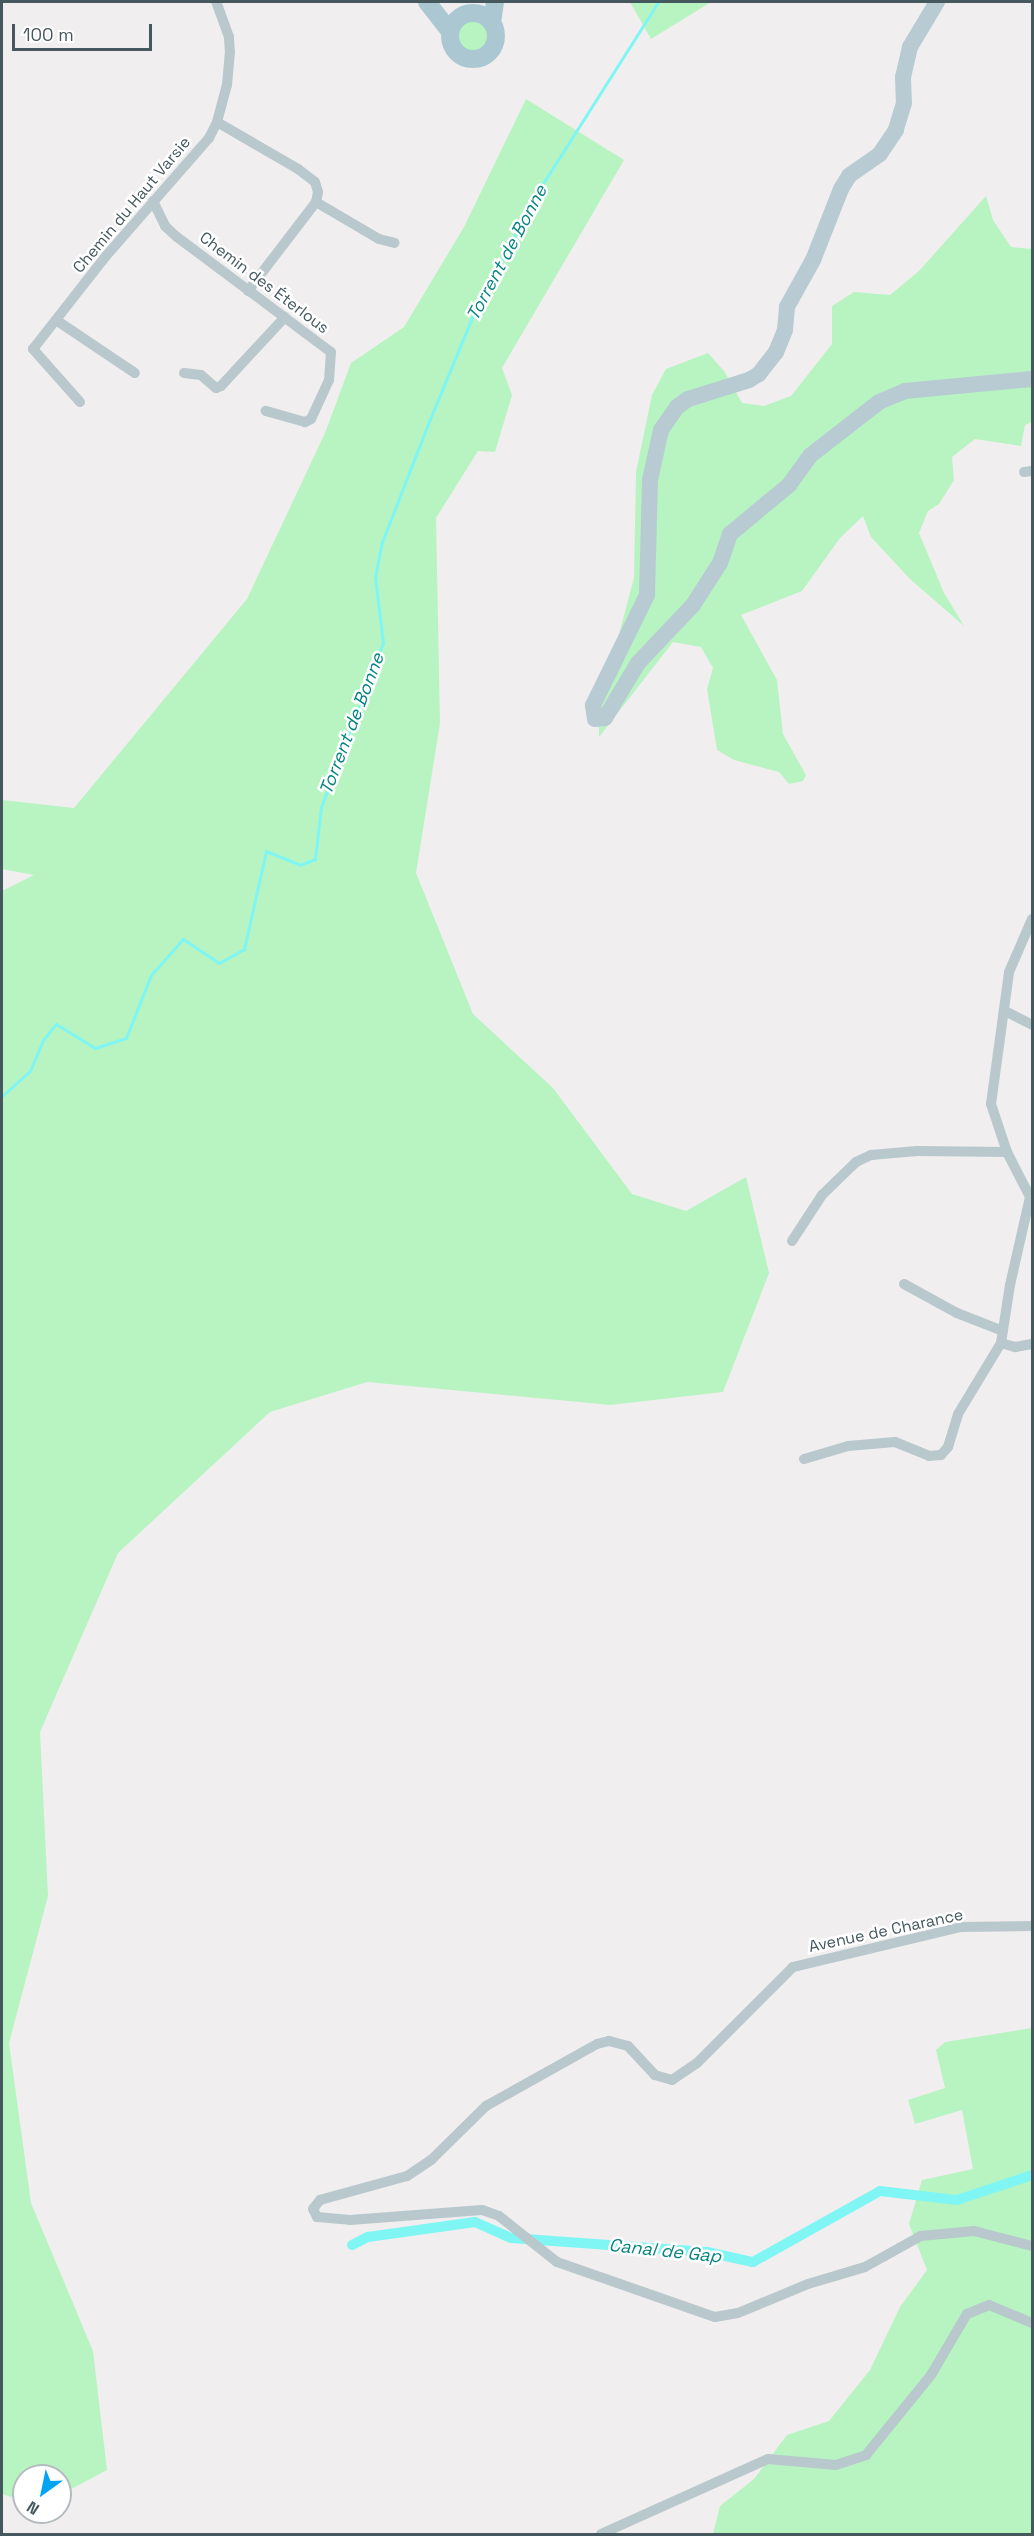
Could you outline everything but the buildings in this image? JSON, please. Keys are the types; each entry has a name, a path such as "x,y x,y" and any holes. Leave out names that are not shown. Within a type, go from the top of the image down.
{"main road":[{"path":"427,2 450,31 456,53 477,60 494,47 496,34 492,22 495,2"},
{"path":"435,2 473,10 492,22"},
{"path":"450,31 473,10"}],"street":[{"name":"Chemin du Haut Varsie","path":"80,402 33,350 153,201 209,138 217,122 227,86 230,53 229,37 216,2"},
{"path":"936,2 910,47 903,77 904,103 896,130 880,154 849,176 841,189 813,260 787,307 785,330 776,352 759,374 749,380 688,399 677,407 662,430 650,480 647,595 593,705 595,719 605,718 638,663 693,605 720,563 730,534 789,485 811,455 879,402 904,391 1032,379"},
{"path":"217,122 315,182 316,202 248,291"},
{"name":"Chemin des Éterlous","path":"153,201 165,226 331,352 332,364 311,419 305,422 266,411"},
{"path":"316,202 379,239 394,243"},
{"path":"184,373 201,375 216,387 221,386 285,317"},
{"path":"56,320 135,373"},
{"path":"804,1459 848,1446 895,1442 930,1456 941,1455 948,1447 962,1408 1001,1343 1030,1197 1007,1152 991,1104 1012,964 1032,920"},
{"path":"1005,1011 1032,1025"},
{"path":"792,1241 822,1195 856,1162 871,1155 907,1151 1007,1152"},
{"path":"904,1284 957,1313 1003,1330"},
{"path":"1001,1343 1015,1347 1032,1344"},
{"name":"Avenue de Charance","path":"1032,1926 961,1927 793,1967 697,2063 672,2080 655,2075 628,2046 597,2044 486,2106 431,2160 407,2176 320,2200 313,2209 317,2217 350,2220 482,2210 499,2216 557,2262 715,2317 738,2313 808,2284 865,2267 906,2242 945,2232 974,2230 1032,2246"},
{"path":"601,2535 768,2459 836,2465 866,2455 905,2402 931,2375 967,2314 989,2305 1032,2323"}],"green space":[{"path":"630,2 711,2 651,39"},
{"path":"472,20 483,25 488,36 483,47 472,52 461,47 456,36 461,25"},
{"path":"526,99 624,160 502,368 512,395 495,452 478,451 436,518 440,723 416,873 473,1014 553,1088 632,1194 686,1211 746,1177 769,1273 723,1392 610,1405 367,1382 270,1412 118,1553 40,1732 48,1896 9,2043 31,2203 93,2351 107,2470 72,2489 72,2464 12,2464 12,2497 2,2494 2,891 34,875 2,869 2,800 74,808 247,599 325,433 351,363 404,327 464,227"},
{"path":"986,196 993,220 1011,247 1032,249 1032,422 1025,425 1021,446 975,439 952,457 954,480 939,504 928,511 919,533 944,593 964,626 910,579 871,537 863,516 840,538 802,591 741,615 777,680 783,734 806,775 803,781 789,784 779,772 734,760 717,750 707,689 713,668 701,647 673,642 599,737 599,709 634,578 636,472 652,395 666,369 708,353 724,371 742,403 764,406 791,396 832,344 832,306 854,292 890,295 919,271"},
{"path":"1032,2028 1032,2534 713,2534 720,2506 754,2479 787,2435 829,2421 870,2370 900,2307 927,2270 909,2224 922,2180 973,2169 962,2110 915,2124 908,2100 945,2088 936,2050 945,2042"}],"waterway":[{"name":"Torrent de Bonne","path":"2,1096 30,1071 43,1040 56,1024 95,1048 126,1038 151,975 183,939 219,963 244,949 266,851 300,865 315,859 321,807 383,643 375,577 382,542 430,419 476,308 542,185 658,2"},
{"name":"Canal de Gap","path":"352,2245 368,2237 475,2222 511,2238 707,2252 753,2262 880,2191 957,2200 1032,2175"}]}
